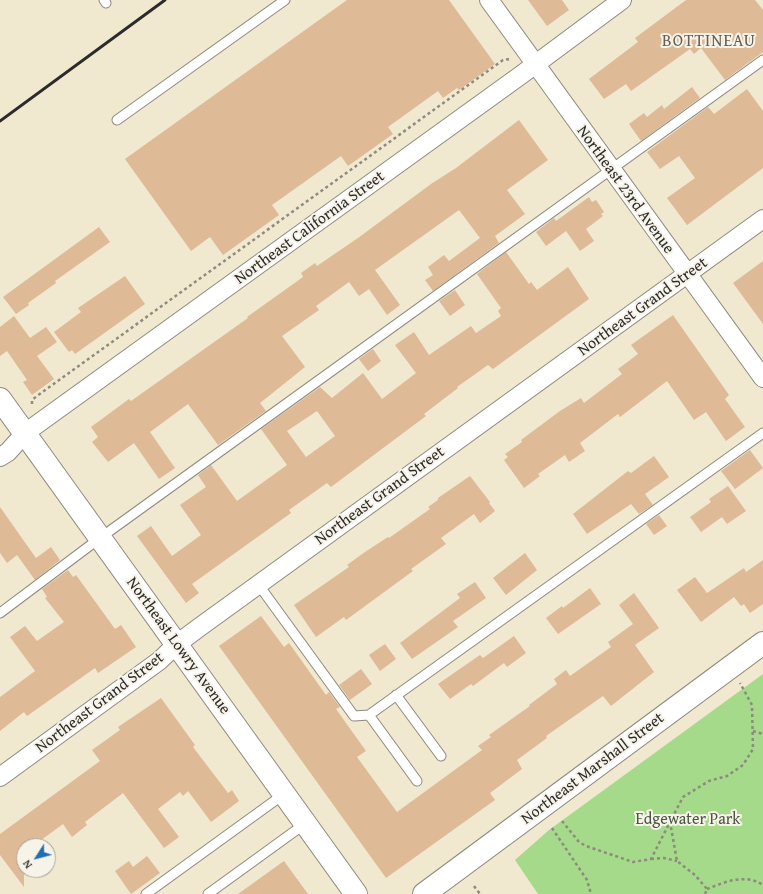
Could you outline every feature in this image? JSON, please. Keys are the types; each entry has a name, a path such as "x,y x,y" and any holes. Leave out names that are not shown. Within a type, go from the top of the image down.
{"main road":[{"name":"Northeast Lowry Avenue","path":"0,399 356,894"},
{"name":"Northeast Marshall Street","path":"424,894 763,644"}],"street":[{"name":"Northeast 23rd Avenue","path":"489,0 763,378"},
{"name":"Northeast California Street","path":"0,458 25,433 535,65 622,0"},
{"name":"Northeast Grand Street","path":"0,777 159,661 177,644 258,584 763,219"}],"lane":[{"path":"117,120 285,0"},
{"path":"0,613 100,538 763,60"},
{"path":"258,584 354,716 369,715 763,432"},
{"path":"396,695 442,756"},
{"path":"369,715 417,781"},
{"path":"146,894 284,794"},
{"path":"208,894 306,823"}],"path":[{"path":"32,404 32,400 69,373 503,60 511,58"},
{"path":"651,859 683,797 709,782 727,776 743,765 753,749 752,705 731,667"},
{"path":"753,731 763,734"},
{"path":"562,821 579,842 586,846 633,862 664,858 677,861 695,875 707,890"},
{"path":"670,822 677,861"},
{"path":"552,828 587,880 591,894"},
{"path":"705,894 707,890 737,879 756,880 763,885"},
{"path":"474,886 480,894"}],"green space":[{"name":"Edgewater Park","path":"763,674 763,894 538,894 515,860 549,830"}],"building":[{"path":"347,0 449,0 495,64 459,90 457,88 443,98 438,91 388,127 393,134 348,166 341,156 272,205 279,215 223,255 210,237 191,251 125,159"},
{"path":"528,0 562,0 569,10 547,26"},
{"path":"686,0 755,0 763,10 763,52 725,80 701,48 694,54 690,49 631,91 626,84 604,99 589,79 638,42 635,38"},
{"path":"692,87 700,98 641,141 629,124 644,113 647,117 662,105 664,109"},
{"path":"747,89 763,111 763,168 687,225 667,198 695,178 679,156 660,169 647,152 708,107 714,114"},
{"path":"519,120 548,160 507,190 525,214 495,236 499,243 433,291 425,280 433,275 428,267 444,255 449,261 480,238 459,210 375,270 400,305 387,315 369,289 359,296 349,282 316,306 319,310 282,336 305,367 260,403 266,411 218,445 188,404 150,432 175,468 159,479 134,443 108,462 92,442 98,437 91,427 129,399 131,401 248,318 247,317 303,277 301,273 315,263 317,266 358,238 431,184 456,168"},
{"path":"589,197 592,202 596,200 604,212 601,214 603,216 586,229 594,241 580,251 566,231 546,246 536,232 554,218 556,221"},
{"path":"99,227 110,242 55,281 56,283 28,303 29,305 16,314 3,297"},
{"path":"506,252 529,284 531,282 537,290 568,267 589,299 493,369 488,365 457,387 458,388 424,414 426,416 331,487 327,483 289,510 291,513 192,584 199,593 186,603 137,536 151,526 172,556 201,535 180,505 206,487 198,475 211,465 237,501 287,465 261,429 320,387 332,398 363,373 382,399 416,373 395,345 414,332 429,355 471,326 476,333 501,316 498,311 501,308 477,274","holes":["317,411 335,436 306,457 287,431"]},
{"path":"763,261 763,324 733,283"},
{"path":"125,276 145,304 75,354 72,350 69,352 54,332 81,312 78,308"},
{"path":"455,290 465,305 450,316 439,301"},
{"path":"673,315 729,395 725,399 745,427 726,441 706,412 694,420 667,381 620,417 618,414 580,443 585,451 569,462 565,455 538,474 540,476 524,488 504,460 508,457 505,454 560,411 581,398 584,403 622,374 618,369 638,354 631,345"},
{"path":"14,316 30,338 46,327 57,342 37,356 54,379 32,395 23,382 27,380 7,351 0,356 0,327"},
{"path":"373,349 381,361 368,371 359,359"},
{"path":"750,450 763,468 735,489 721,471"},
{"path":"654,456 669,477 645,494 653,505 639,514 631,504 587,534 573,514 628,471 631,473"},
{"path":"470,476 495,511 480,523 474,514 441,538 446,544 411,569 413,571 346,620 344,617 316,637 294,605 349,567 347,565 365,552 388,537 389,538 430,509 428,507 438,500 438,498"},
{"path":"728,486 746,511 727,524 722,517 701,532 690,517 711,502 709,499"},
{"path":"0,507 36,558 51,547 60,560 35,580 17,555 7,563 0,553"},
{"path":"659,515 667,526 654,535 646,524"},
{"path":"525,553 537,570 506,595 493,578"},
{"path":"763,560 763,604 750,613 744,604 741,606 734,597 701,622 677,590 695,577 707,593 744,568 746,572"},
{"path":"68,570 73,577 76,575 115,629 121,625 136,647 98,673 95,668 27,716 24,712 0,731 0,697 35,671 10,637 25,626 37,641 64,622 45,598 47,597 42,589"},
{"path":"475,582 486,598 453,621 458,627 412,659 400,643 460,598 457,594"},
{"path":"590,588 601,604 558,634 546,618 562,606 563,608"},
{"path":"634,593 659,628 635,645 654,672 611,706 603,696 546,736 547,738 517,760 522,769 490,793 495,800 386,878 219,646 261,616 284,647 289,643 326,695 329,692 340,707 336,709 366,751 357,757 397,812 482,750 478,746 491,737 489,735 530,706 529,705 557,684 554,679 566,670 570,676 611,647 608,642 633,624 619,605"},
{"path":"514,636 526,653 507,667 504,663 473,686 471,684 450,699 438,684 480,655 483,658"},
{"path":"385,644 396,659 380,671 369,655"},
{"path":"361,669 372,684 350,700 339,685"},
{"path":"161,698 195,745 193,747 228,793 232,790 239,801 211,822 188,791 183,796 180,792 158,809 179,837 164,848 123,793 85,822 87,825 72,837 63,824 44,838 16,838 16,876 0,855 0,834 100,761 92,750 120,730 118,727"},
{"path":"147,856 160,873 131,894 115,871 129,861 133,867"},
{"path":"284,861 308,894 238,894"},
{"path":"17,878 24,878 24,887"}],"railway":[{"path":"0,121 165,0"}],"district":[{"name":"BOTTINEAU","path":"709,42"}]}
